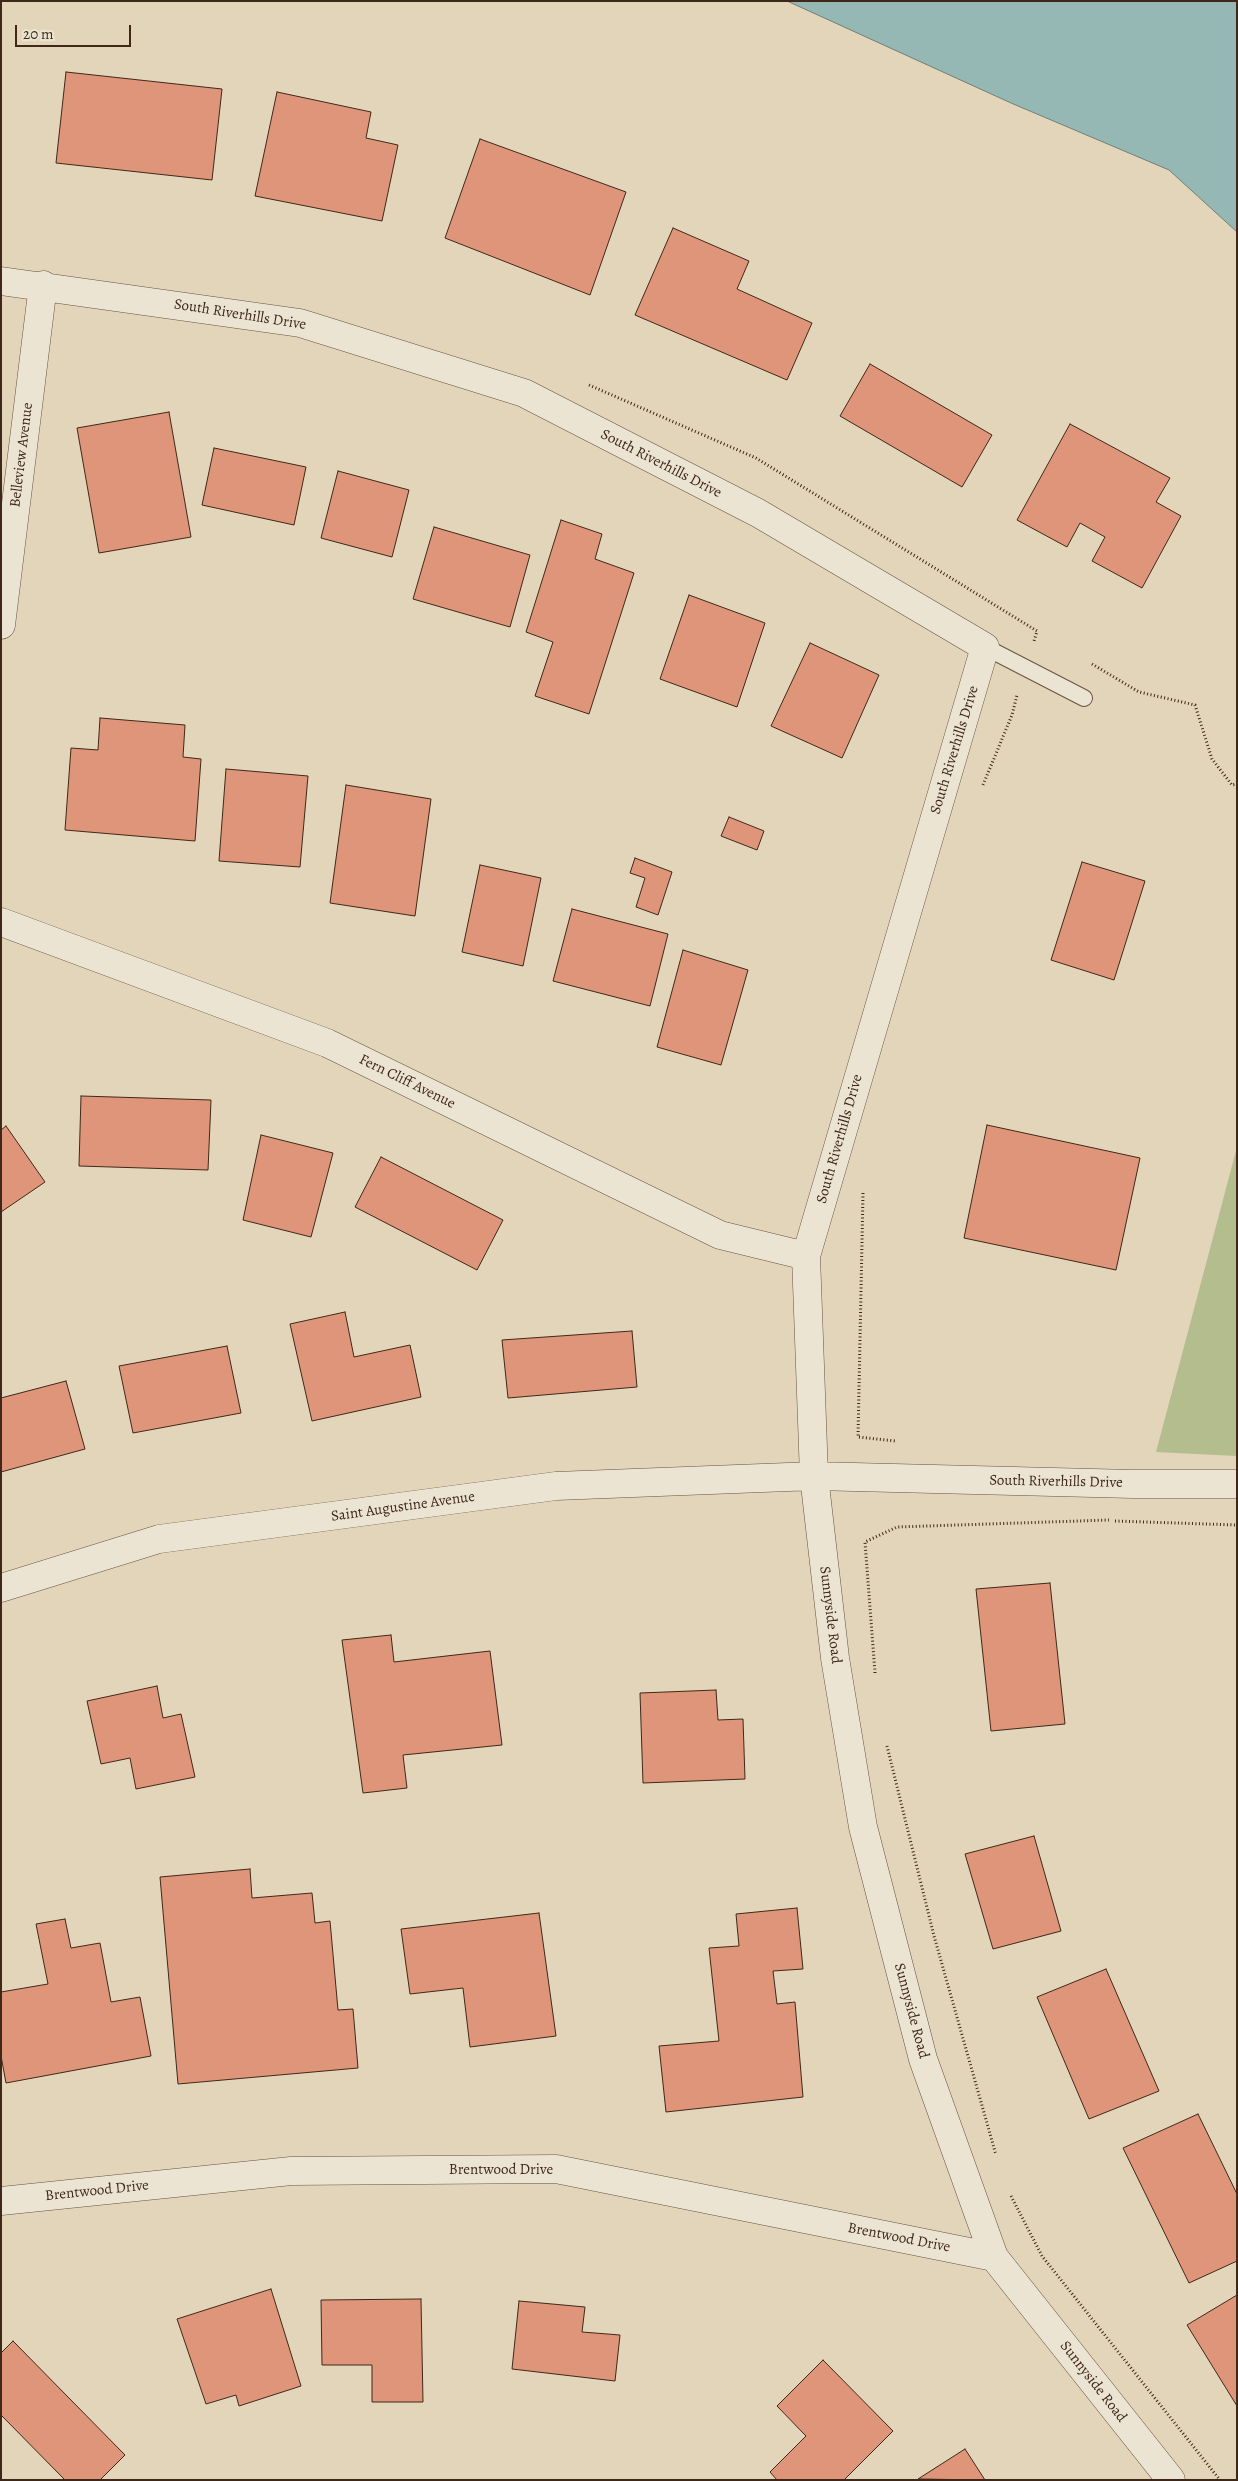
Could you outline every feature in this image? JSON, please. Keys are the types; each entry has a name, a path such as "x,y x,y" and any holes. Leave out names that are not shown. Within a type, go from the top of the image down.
{"street":[{"name":"South Riverhills Drive","path":"1,281 44,285 300,323 524,393 758,513 985,647 806,1256 814,1476 1133,1484 1237,1484"},
{"name":"Belleview Avenue","path":"1,625 44,285"},
{"name":"Fern Cliff Avenue","path":"1,922 328,1044 720,1235 806,1256"},
{"name":"Saint Augustine Avenue","path":"1,1588 159,1539 556,1486 814,1476"},
{"name":"Sunnyside Road","path":"814,1476 835,1658 863,1827 923,2059 994,2257 1171,2480"},
{"name":"Brentwood Drive","path":"1,2201 291,2171 556,2169 994,2257"}],"lane":[{"path":"985,647 1084,698"}],"path":[{"path":"982,787 1012,715 1037,631"},
{"path":"1092,664 1139,692 1195,705 1212,758 1232,785 1237,784"},
{"path":"865,1185 862,1194 858,1438 905,1442"},
{"path":"875,1678 865,1542 897,1527 1106,1520 1237,1525"},
{"path":"887,1745 934,1936 999,2164"},
{"path":"1008,2189 1042,2256 1220,2480"}],"green space":[{"path":"1237,1147 1237,1456 1156,1452"}],"water":[{"path":"787,1 1237,1 1237,232 1169,170 1011,103"}],"building":[{"path":"66,72 222,89 212,180 56,163"},
{"path":"277,92 371,112 366,138 398,145 382,221 255,196"},
{"path":"480,139 626,192 590,295 445,238"},
{"path":"673,228 749,261 737,289 812,323 787,380 635,315"},
{"path":"870,364 992,435 962,487 840,416"},
{"path":"169,412 191,537 99,553 77,428"},
{"path":"1070,424 1170,478 1156,502 1181,516 1142,588 1092,561 1105,537 1080,523 1067,547 1017,520"},
{"path":"214,448 306,467 294,525 202,505"},
{"path":"338,471 409,490 392,557 321,538"},
{"path":"561,520 602,534 595,559 634,573 589,714 535,696 553,642 526,632"},
{"path":"434,527 530,555 510,627 413,599"},
{"path":"689,595 765,623 737,707 660,679"},
{"path":"810,643 879,675 842,758 771,726"},
{"path":"100,718 185,725 183,757 201,759 195,841 65,830 71,748 98,750"},
{"path":"226,769 308,776 300,867 219,861"},
{"path":"346,785 431,799 415,916 330,903"},
{"path":"729,817 764,831 757,850 721,836"},
{"path":"635,858 672,872 658,915 636,907 645,878 630,873"},
{"path":"1082,862 1145,881 1114,980 1051,960"},
{"path":"480,865 541,878 523,966 462,952"},
{"path":"572,909 668,934 650,1006 553,981"},
{"path":"683,950 748,970 721,1065 657,1047"},
{"path":"81,1096 211,1100 208,1170 79,1166"},
{"path":"987,1125 1140,1158 1116,1270 964,1238"},
{"path":"6,1126 45,1182 1,1212 1,1130"},
{"path":"261,1135 333,1153 311,1237 243,1220"},
{"path":"381,1157 503,1220 477,1270 355,1207"},
{"path":"345,1312 354,1357 410,1345 421,1397 312,1421 290,1324"},
{"path":"632,1331 637,1387 508,1398 502,1340"},
{"path":"227,1346 241,1413 133,1433 119,1366"},
{"path":"66,1381 85,1449 1,1472 1,1398"},
{"path":"1050,1583 1065,1724 991,1731 976,1589"},
{"path":"391,1635 394,1662 490,1651 502,1745 403,1755 407,1788 363,1793 342,1640"},
{"path":"157,1686 163,1718 181,1714 195,1777 136,1789 130,1758 101,1764 87,1701"},
{"path":"716,1690 718,1720 743,1719 745,1779 643,1783 640,1693"},
{"path":"1034,1836 1061,1931 993,1949 965,1854"},
{"path":"250,1869 252,1898 312,1893 315,1923 330,1921 338,2010 353,2009 358,2068 178,2084 160,1877"},
{"path":"797,1908 803,1969 773,1971 777,2004 795,2002 803,2097 666,2112 659,2046 719,2041 709,1948 739,1946 736,1914"},
{"path":"539,1913 556,2036 470,2047 463,1988 410,1994 401,1929"},
{"path":"65,1919 71,1948 100,1943 111,2002 140,1997 151,2056 6,2083 1,2056 1,1992 48,1984 36,1924"},
{"path":"1106,1969 1159,2091 1089,2119 1037,1997"},
{"path":"1198,2114 1237,2194 1237,2261 1189,2283 1123,2148"},
{"path":"271,2289 301,2386 239,2406 236,2395 206,2404 177,2319"},
{"path":"1237,2295 1237,2406 1187,2325"},
{"path":"421,2299 423,2402 372,2402 372,2365 322,2365 321,2300"},
{"path":"519,2301 585,2307 582,2332 620,2335 615,2381 512,2369"},
{"path":"13,2341 125,2455 100,2480 65,2480 1,2415 1,2353"},
{"path":"823,2360 893,2431 844,2480 777,2480 770,2472 806,2436 777,2406"},
{"path":"965,2449 985,2480 918,2479"}]}
